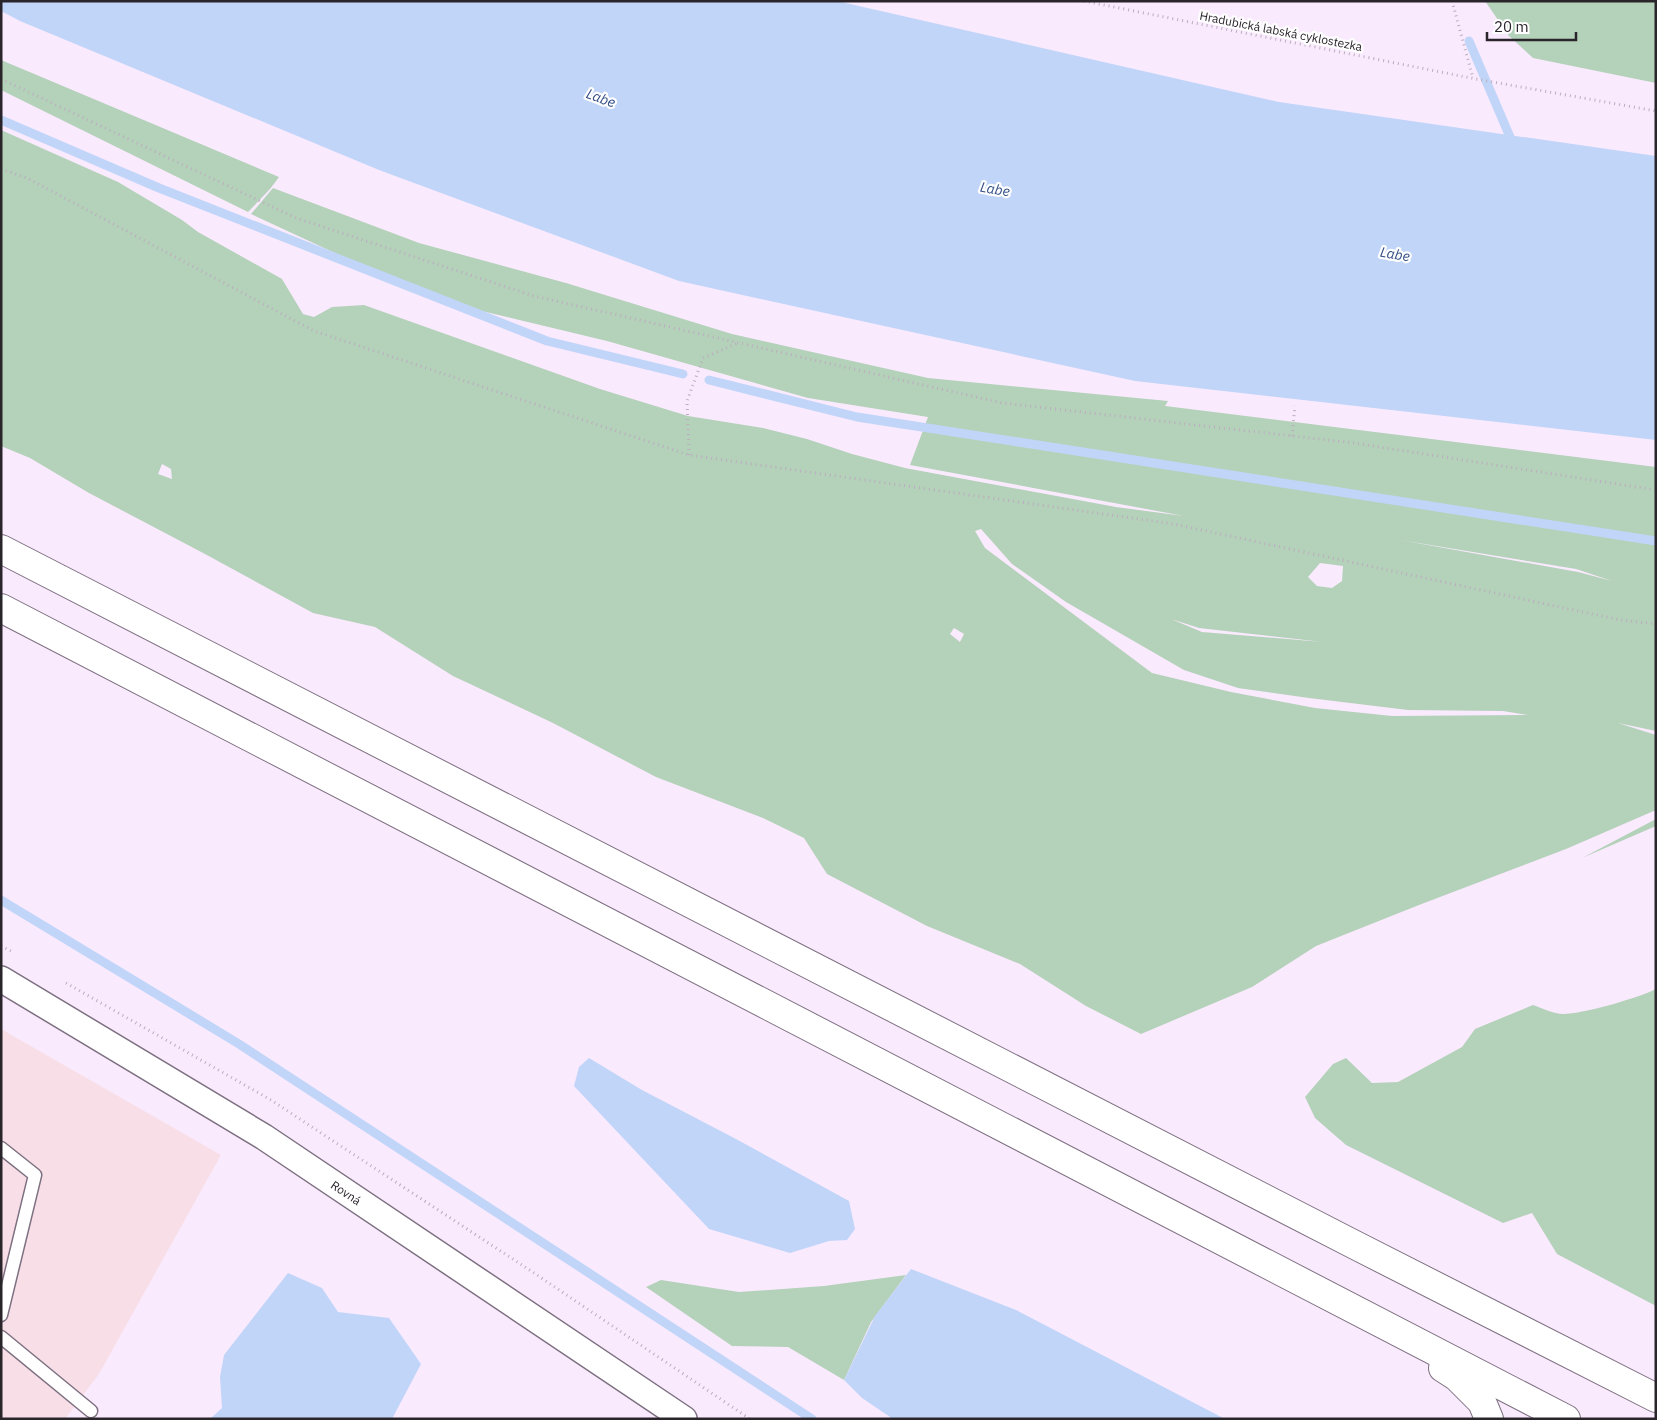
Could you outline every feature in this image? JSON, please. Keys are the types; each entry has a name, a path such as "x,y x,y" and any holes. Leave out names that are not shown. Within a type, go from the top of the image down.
{"main road":[{"path":"1,549 1348,1242 1656,1398"},
{"path":"1,608 1566,1419"},
{"path":"1274,1268 1413,1348 1457,1377 1482,1402 1489,1419"}],"street":[{"name":"Rovná","path":"1,979 264,1137 684,1419"}],"lane":[{"path":"1,1148 35,1175 1,1316"},
{"path":"1,1337 91,1411"}],"path":[{"name":"Hradubická labská cyklostezka","path":"1084,1 1474,78 1656,111"},
{"path":"1452,1 1474,78"},
{"path":"1,79 296,218 534,296 1002,403 1354,443 1656,490"},
{"path":"1,169 27,178 314,331 689,454 1174,524 1620,620 1656,624"},
{"path":"689,454 687,400 703,358 739,343"},
{"path":"1292,436 1294,406"},
{"path":"1,946 18,955"},
{"path":"60,979 271,1100 750,1419"}],"shaded area":[{"path":"1,1029 221,1155 99,1374 65,1419 1,1419"}],"green space":[{"path":"1485,1 1656,1 1656,83 1533,58 1509,36"},
{"path":"1,60 279,177 248,212 1,90"},
{"path":"1,130 118,182 182,220 198,232 282,279 303,314 314,317 332,307 364,305 600,389 688,416 763,428 905,468 1116,507 1184,516 910,465 928,417 808,398 607,341 436,300 251,214 273,188 419,243 566,283 732,334 928,378 1168,401 1165,406 1656,467 1656,731 1618,723 1656,735 1656,810 1566,849 1316,946 1252,987 1141,1034 1086,1006 1020,964 927,926 827,874 804,838 763,818 656,777 553,723 453,676 375,627 313,613 89,493 30,458 1,446","holes":["162,464 171,469 172,479 158,474","981,529 1012,564 1066,602 1184,670 1238,688 1408,710 1503,711 1528,715 1392,716 1315,708 1231,692 1152,673 985,548 975,531","1400,540 1576,569 1612,581 1578,572","1320,563 1343,566 1342,581 1332,588 1317,586 1308,577","1171,619 1199,628 1323,642 1202,632","954,628 964,634 960,642 950,634"]},
{"path":"1656,819 1656,826 1582,858"},
{"path":"1656,989 1656,1306 1557,1254 1532,1213 1503,1223 1346,1145 1315,1118 1305,1097 1333,1064 1346,1058 1372,1083 1398,1082 1462,1047 1475,1029 1533,1005 1556,1013 1572,1013 1610,1005"},
{"path":"906,1275 871,1322 844,1380 788,1347 732,1346 646,1287 661,1280 739,1292 824,1286"}],"water":[{"name":"Labe","path":"1,1 837,1 1279,102 1656,156 1656,440 1135,381 679,281 379,170 20,21 1,11"},
{"path":"589,1058 642,1090 849,1201 855,1229 847,1240 829,1241 790,1253 709,1229 574,1086 579,1067"},
{"path":"911,1269 1016,1310 1225,1419 893,1419 862,1398 844,1380 875,1316"},
{"path":"288,1273 322,1288 338,1312 389,1318 421,1364 392,1419 210,1419 222,1408 220,1377 224,1355"}],"waterway":[{"path":"1469,41 1513,144"},
{"path":"1,120 159,188 547,341 683,374"},
{"path":"709,380 857,417 1656,541"},
{"path":"1,900 239,1044 812,1419"}]}
